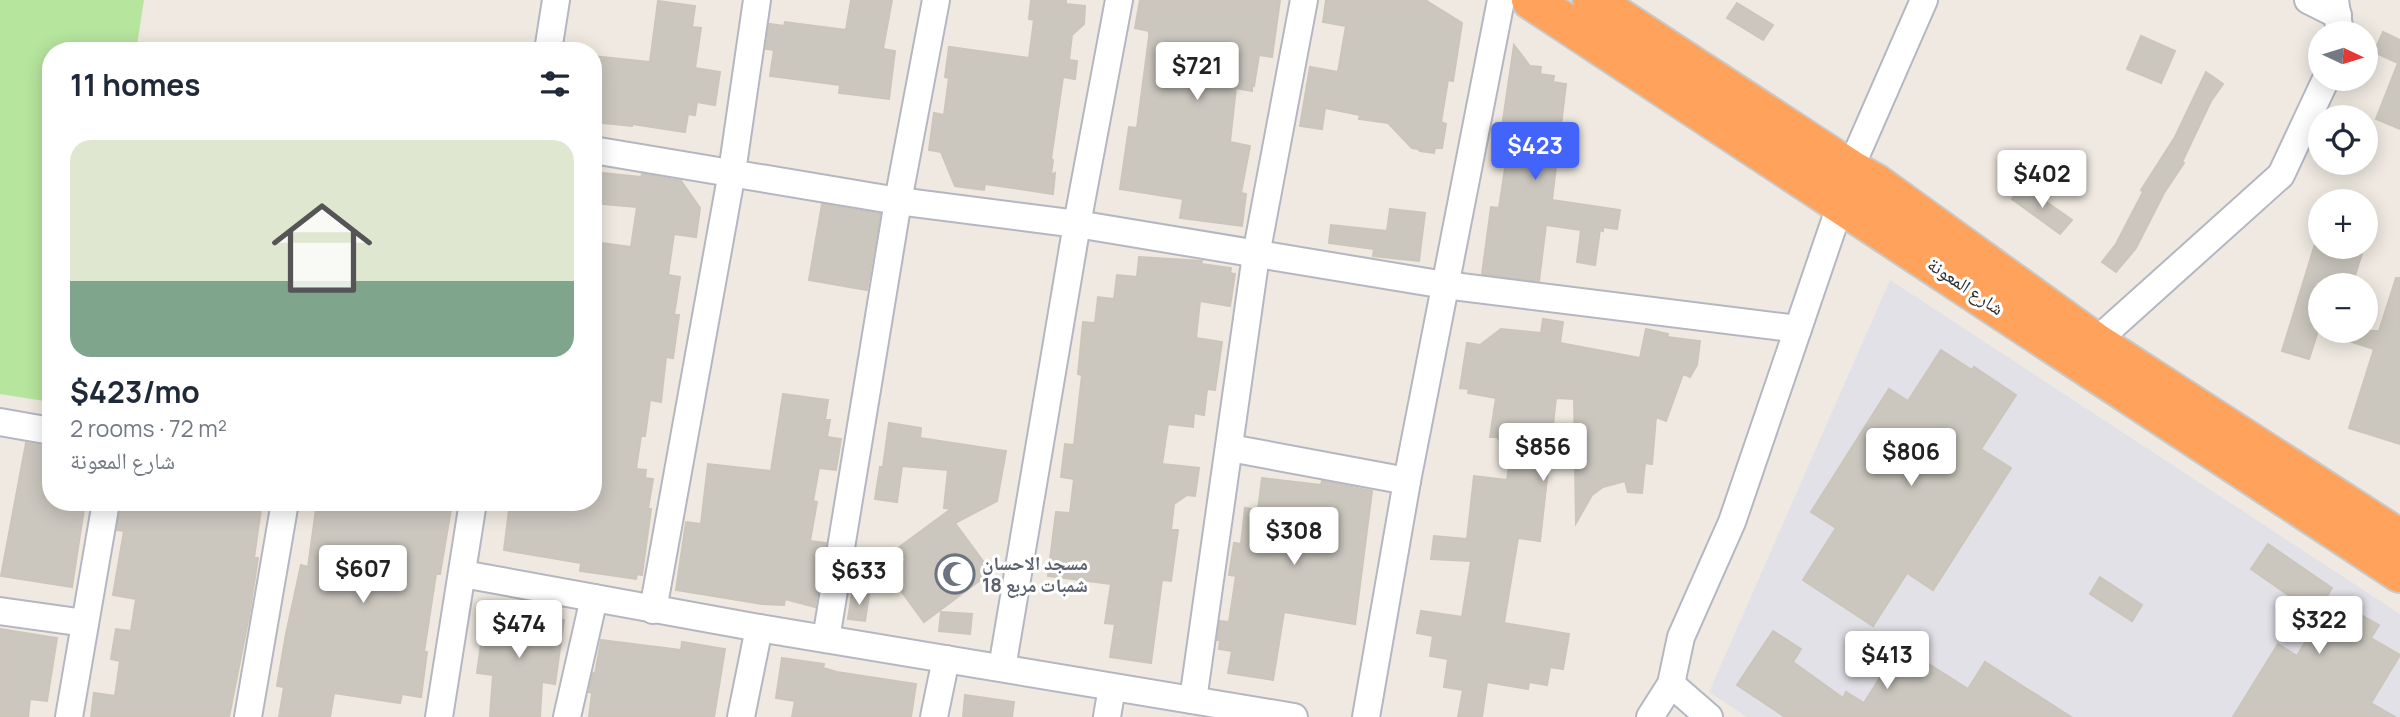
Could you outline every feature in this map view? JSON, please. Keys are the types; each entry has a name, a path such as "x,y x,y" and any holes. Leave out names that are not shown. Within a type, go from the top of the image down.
{"highway":[{"name":"شارع المعونة","path":"1531,0 1846,186 1875,183 2095,342 2400,539"},
{"name":"شارع المعونة","path":"1592,0 1846,186 2400,573"}],"street":[{"path":"549,42 556,0"},
{"path":"653,610 732,172 757,0"},
{"path":"826,639 898,201 936,0"},
{"path":"1002,668 1077,224 1119,0"},
{"path":"1193,700 1256,255 1304,0"},
{"path":"1366,717 1407,481 1501,0"},
{"path":"1650,717 1671,684 1681,637 1732,522 1846,186 1924,0"},
{"path":"2308,0 2338,16"},
{"path":"2095,342 2281,175 2320,91"},
{"path":"602,151 898,201 1077,224 1445,285 1798,329"},
{"path":"0,422 42,429"},
{"path":"1230,448 1407,481"},
{"path":"69,717 104,511"},
{"path":"248,717 283,511"},
{"path":"439,717 473,511"},
{"path":"463,574 653,610 1292,717"},
{"path":"567,717 594,598"},
{"path":"0,611 85,623"},
{"path":"741,717 759,628"},
{"path":"934,717 946,659"},
{"path":"1671,684 1709,717"},
{"path":"1107,717 1112,687"}],"shaded area":[{"path":"1890,280 2400,614 2400,717 1747,717 1709,692"}],"green space":[{"path":"0,0 144,0 137,42 42,42 42,401 0,394"}],"building":[{"path":"851,0 892,0 883,49 895,51 889,99 839,93 840,85 770,76 774,50 766,49 769,24 784,26 785,22 846,30"},
{"path":"1031,0 1066,0 1066,4 1085,6 1084,24 1072,35 1069,60 1077,61 1075,79 1063,77 1051,159 1051,175 1055,173 1053,194 985,184 984,190 955,186 941,152 929,150 934,113 944,115 949,78 945,77 949,47 1029,58 1034,20 1029,19"},
{"path":"1140,0 1280,0 1272,57 1259,55 1252,91 1236,88 1230,142 1250,146 1241,193 1246,194 1242,226 1180,218 1183,199 1120,189 1129,127 1137,128 1149,37 1149,31 1135,28"},
{"path":"1326,0 1425,0 1462,23 1453,81 1448,80 1441,122 1446,124 1442,148 1435,148 1434,153 1420,151 1412,148 1388,123 1359,119 1360,115 1325,108 1322,129 1300,126 1310,67 1338,72 1346,26 1323,22"},
{"path":"658,1 695,6 692,27 701,28 695,68 720,72 715,105 697,102 695,115 688,114 685,132 632,124 602,123 602,57 650,62"},
{"path":"1737,3 1773,25 1763,40 1727,18"},
{"path":"2383,32 2400,40 2400,129 2378,120 2398,63 2378,54 2378,43"},
{"path":"2141,36 2175,51 2161,83 2127,69"},
{"path":"1514,45 1530,66 1541,67 1540,74 1554,76 1553,82 1566,84 1552,200 1620,210 1617,229 1603,227 1603,231 1600,230 1595,265 1577,262 1581,230 1546,225 1539,281 1482,274 1491,207 1499,208 1511,129 1502,127"},
{"path":"2206,72 2223,84 2211,101 2182,162 2184,163 2164,193 2136,248 2116,272 2102,262 2116,244 2143,192 2141,190 2175,137"},
{"path":"602,173 641,177 642,174 681,181 700,208 696,237 674,234 668,275 680,277 674,315 679,315 673,358 666,357 661,402 650,400 645,436 641,436 636,469 646,470 645,478 653,479 642,575 637,574 636,579 580,571 581,563 504,550 509,511 602,511 602,243 631,247 637,207 602,204"},
{"path":"2022,185 2072,220 2060,234 2012,199"},
{"path":"822,204 880,214 867,290 809,280"},
{"path":"1390,209 1425,213 1419,261 1373,256 1374,249 1329,243 1331,225 1387,231"},
{"path":"1139,257 1202,261 1201,264 1231,268 1230,273 1235,274 1230,306 1200,301 1196,338 1222,342 1215,390 1207,389 1204,415 1194,413 1193,427 1168,424 1162,464 1199,468 1195,496 1187,495 1174,504 1171,530 1178,530 1171,581 1162,580 1151,663 1110,657 1115,624 1105,623 1111,584 1048,576 1056,512 1070,513 1074,479 1061,477 1065,444 1074,445 1082,375 1078,374 1083,322 1095,323 1098,297 1114,299 1117,275 1137,277"},
{"path":"2310,259 2360,259 2356,273 2308,273 2308,343 2314,343 2309,359 2282,351"},
{"path":"2396,278 2400,278 2400,444 2349,428 2374,349 2355,343 2378,343 2379,331"},
{"path":"1543,319 1563,322 1560,343 1640,358 1646,329 1668,334 1667,337 1700,341 1697,365 1690,377 1683,374 1666,421 1656,417 1652,464 1645,463 1642,493 1628,492 1625,481 1603,487 1592,495 1576,523 1574,399 1556,398 1540,541 1518,538 1504,623 1569,634 1563,669 1550,667 1547,685 1529,682 1528,689 1487,682 1482,717 1458,717 1463,690 1444,687 1448,659 1430,656 1433,636 1417,633 1421,611 1462,617 1471,561 1431,559 1434,536 1467,539 1474,476 1507,480 1511,456 1497,437 1490,437 1496,398 1468,393 1469,389 1460,388 1467,343 1480,345 1501,329 1541,333"},
{"path":"1941,350 1972,370 1974,367 2016,395 1981,449 2011,468 1933,590 1907,573 1873,626 1803,580 1836,528 1811,512 1889,389 1908,401"},
{"path":"783,394 828,400 825,420 830,420 827,437 841,439 836,470 819,468 813,501 817,502 810,541 826,543 815,607 785,599 784,605 762,604 676,590 686,522 701,524 708,464 771,471"},
{"path":"889,423 921,428 920,438 1006,451 997,501 955,523 991,572 924,622 888,573 906,560 898,548 951,509 944,508 948,470 902,466 897,502 875,499"},
{"path":"26,443 42,446 42,511 84,511 72,587 1,576"},
{"path":"1262,478 1321,485 1322,481 1372,491 1355,624 1284,612 1273,680 1228,673 1232,651 1219,649 1220,640 1217,640 1220,621 1229,622 1236,576 1229,575 1234,543 1241,544 1245,508 1258,510"},
{"path":"120,511 261,511 254,558 258,558 229,717 91,717 94,693 115,696 120,661 111,659 116,629 131,631 136,599 113,595 124,531 117,530"},
{"path":"316,511 451,511 440,574 436,574 424,652 427,652 421,697 402,694 400,703 334,693 330,717 279,717 284,687 277,686 286,634 301,565 308,567"},
{"path":"2268,544 2332,588 2327,596 2379,625 2371,638 2400,655 2371,703 2395,717 2233,717 2278,644 2297,656 2320,617 2251,569"},
{"path":"2100,577 2142,605 2132,621 2090,594"},
{"path":"852,593 869,595 865,621 848,619"},
{"path":"488,609 564,620 555,684 542,682 540,717 490,716 493,675 477,673"},
{"path":"941,612 972,614 970,634 939,631"},
{"path":"0,629 57,638 47,701 30,699 28,717 0,717"},
{"path":"1773,631 1801,649 1793,662 1843,698 1846,692 1864,703 1886,668 1902,679 1916,656 1968,689 1985,662 2071,717 1785,717 1737,685"},
{"path":"601,640 681,650 682,642 725,649 714,717 589,717 592,693 589,692"},
{"path":"782,658 824,664 823,668 837,672 916,684 911,717 792,717 795,701 776,698"},
{"path":"965,695 1014,702 1012,717 963,717"}],"place":[{"name":"مسجد الاحسان شمبات مربع 18","path":"955,574"}]}
